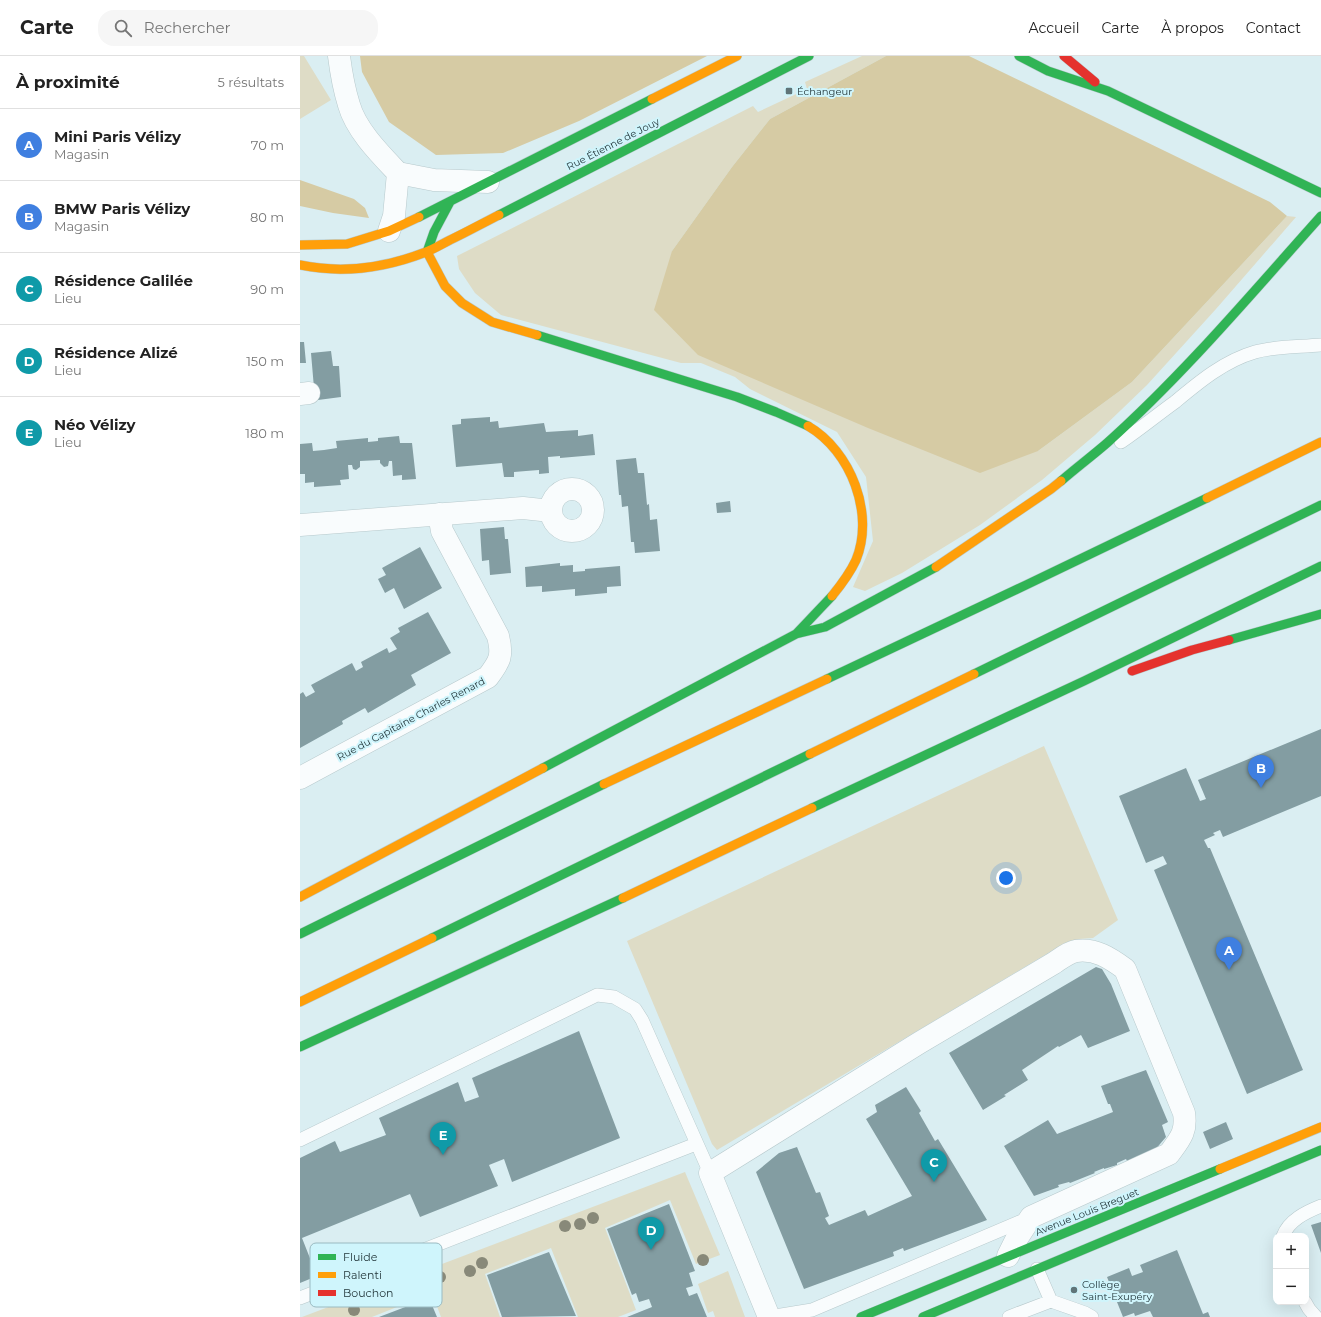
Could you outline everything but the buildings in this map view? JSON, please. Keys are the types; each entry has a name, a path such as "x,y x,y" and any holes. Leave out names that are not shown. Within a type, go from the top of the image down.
{"main road":[{"path":"300,246 347,244 389,231 450,202 737,56"},
{"name":"Rue Étienne de Jouy","path":"300,265 312,269 360,269 396,263 427,252 809,56"},
{"path":"1019,56 1048,71 1108,91 1321,193"},
{"path":"1064,56 1108,91"},
{"path":"450,202 434,232 427,252 452,295 469,308 492,322 724,392 769,408 804,424 820,434 832,446 852,477 858,493 862,528 860,544 856,560 836,592 796,634"},
{"path":"300,897 796,634 825,627 941,564 1051,489 1107,443 1149,403 1200,350 1321,216"},
{"path":"300,934 627,773 1033,581 1321,442"},
{"path":"300,1002 1321,505"},
{"path":"300,1047 578,919 1084,681 1321,566"},
{"path":"1125,674 1192,650 1321,614"},
{"path":"1084,681 1111,678"},
{"name":"Avenue Louis Breguet","path":"861,1317 1321,1127"},
{"path":"923,1317 1321,1150"}],"street":[{"path":"339,56 341,74 349,106 362,132 398,173 434,180 488,182"},
{"path":"389,231 394,216 398,173"},
{"path":"300,525 523,508 551,511"},
{"name":"Rue du Capitaine Charles Renard","path":"300,778 488,677 498,663 502,650 498,636 442,531 438,514"},
{"path":"769,1317 710,1173 918,1043 1054,963 1075,951 1093,951 1109,957 1124,969 1184,1113 1186,1125 1180,1138 1169,1154 1031,1217 1016,1240 1008,1256"}],"lane":[{"path":"1051,489 1124,440 1200,382 1236,360 1255,352 1321,345"},
{"path":"300,1140 597,996 614,997 635,1009 642,1020 710,1173"},
{"path":"441,1243 696,1144"},
{"path":"1285,1233 1290,1223 1310,1210 1321,1206"},
{"path":"769,1317 812,1310 1031,1217"},
{"path":"1037,1269 1052,1301"},
{"path":"300,1298 310,1294"},
{"path":"1009,1317 1052,1301 1092,1317"},
{"path":"1306,1305 1316,1317"}],"shaded area":[{"path":"300,56 304,56 331,100 300,119"},
{"path":"360,56 707,56 579,121 503,153 436,155 389,122 362,72"},
{"path":"862,56 886,56 770,119 732,167 672,251 1038,451 1132,382 1287,216 1296,217 1147,385 1095,435 1042,480 980,525 902,573 865,591 853,587 873,541 866,477 837,432 750,389 735,377 701,363 681,363 501,315 475,293 459,269 457,256 753,106 758,112 807,89 805,82"},
{"path":"886,56 969,56 1270,202 1287,216 1132,382 1038,451 980,473 868,428 698,355 654,310 672,251 732,167 770,119"},
{"path":"300,180 354,199 365,208 369,218 333,213 300,206"},
{"path":"1044,746 1118,920 1093,938 1079,939 1065,943 717,1150 712,1144 627,941"},
{"path":"685,1172 720,1255 696,1264 670,1200 605,1228 636,1310 618,1317 578,1317 551,1248 485,1274 500,1317 441,1317 437,1307 442,1307 442,1264"},
{"path":"728,1271 745,1317 715,1317 713,1311 708,1313 698,1284"},
{"path":"328,1307 397,1307 372,1317 302,1317"}],"traffic: fast":[{"path":"499,215 809,56"},
{"path":"1019,56 1048,71 1108,91 1321,193"},
{"path":"419,217 652,99"},
{"path":"427,252 434,232 450,202"},
{"path":"1061,481 1107,443 1164,389 1321,216"},
{"path":"537,335 737,397 808,426"},
{"path":"827,679 1207,498"},
{"path":"974,674 1321,505"},
{"path":"812,808 1084,681 1321,566"},
{"path":"543,768 796,634 825,627 936,567"},
{"path":"796,634 832,596"},
{"path":"1229,640 1321,614"},
{"path":"432,938 810,754"},
{"path":"300,934 604,784"},
{"path":"300,1047 623,898"},
{"path":"923,1317 1321,1150"},
{"path":"861,1317 1220,1169"}],"traffic: slow":[{"path":"652,99 737,56"},
{"path":"300,265 332,269 364,268 411,258 429,251 499,215"},
{"path":"300,245 347,244 389,231 419,217"},
{"path":"427,252 445,286 462,303 492,322 537,335"},
{"path":"808,426 823,437 836,451 847,467 855,485 863,523 861,542 856,560 851,570 832,596"},
{"path":"1207,498 1321,442"},
{"path":"936,567 1061,481"},
{"path":"810,754 974,674"},
{"path":"604,784 827,679"},
{"path":"300,897 543,768"},
{"path":"623,898 812,808"},
{"path":"300,1002 432,938"},
{"path":"1220,1169 1321,1127"}],"traffic: jam":[{"path":"1064,56 1095,82"},
{"path":"1132,671 1192,650 1229,640"}],"place":[{"name":"Échangeur","path":"789,91"},
{"name":"BMW Paris Vélizy","path":"1261,788"},
{"name":"Mini Paris Vélizy","path":"1229,970"},
{"name":"Néo Vélizy","path":"443,1155"},
{"name":"Résidence Galilée","path":"934,1182"},
{"name":"Résidence Alizé","path":"651,1250"},
{"name":"Collège Saint-Exupéry","path":"1074,1290"}]}
